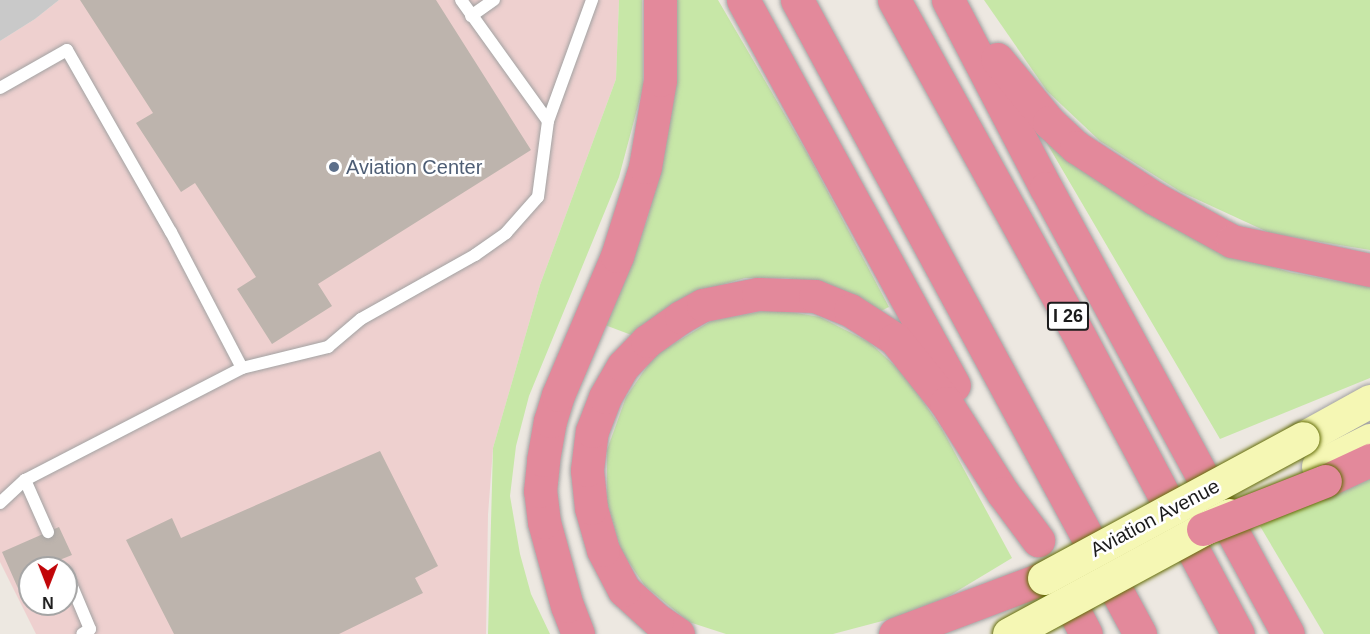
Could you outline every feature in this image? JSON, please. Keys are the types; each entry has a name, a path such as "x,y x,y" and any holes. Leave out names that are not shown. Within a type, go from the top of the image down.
{"highway":[{"path":"578,634 567,606 558,566 544,522 540,491 549,421 569,364 617,256 645,167 660,80 660,0"},
{"path":"743,0 1038,540 1086,634"},
{"path":"797,0 1140,634"},
{"name":"I 26","path":"894,0 1079,337 1238,634"},
{"path":"948,0 1046,188 1288,634"},
{"path":"956,0 1017,85 1049,122 1076,147 1145,192 1232,241 1370,270"},
{"path":"678,634 657,620 624,590 603,550 591,508 587,470 592,431 605,397 624,366 647,341 681,317 703,305 758,294 815,296 850,310 895,339 946,403 1003,493 1038,540"},
{"path":"1203,529 1321,474 1370,460"},
{"path":"1241,547 1299,634"},
{"path":"558,566 597,634"},
{"path":"895,634 954,621 1044,578"}],"street":[{"name":"Aviation Avenue","path":"1044,578 1370,401"},
{"path":"1321,474 1370,440"},
{"name":"Aviation Avenue","path":"1009,634 1203,529"}],"lane":[{"path":"461,0 548,121"},
{"path":"471,16 494,0"},
{"path":"2,498 25,480 242,368 328,347 361,319 475,255 506,233 538,197 548,121 592,0"},
{"path":"0,88 67,50 177,242 242,368"},
{"path":"25,480 48,532"},
{"path":"78,601 90,629 82,634"}],"shaded area":[{"path":"0,0 59,0 35,19 0,41"},
{"path":"59,0 619,0 616,79 540,285 493,448 488,515 486,634 36,634 27,616 78,616 78,556 18,556 18,598 0,562 0,41 35,19"}],"green space":[{"path":"619,0 642,0 643,87 619,177 529,396 516,446 510,496 520,554 531,594 550,634 488,634 493,448 540,285 616,79"},
{"path":"674,0 718,0 809,156 889,307 881,311 825,283 786,278 745,278 711,288 634,336 605,325 647,220 665,147 674,89"},
{"path":"984,0 1370,0 1370,250 1272,234 1181,192 1100,141 1047,91"},
{"path":"1035,123 1225,251 1289,272 1343,282 1370,283 1370,378 1220,439"},
{"path":"773,309 820,317 869,342 905,375 942,429 1012,558 949,596 905,615 833,634 726,634 689,622 645,586 621,551 607,502 607,450 626,397 655,355 711,321"},
{"path":"1370,478 1370,634 1324,634 1260,526 1333,492"}],"building":[{"name":"Aviation Center","path":"80,0 436,0 531,150 318,284 332,306 272,344 237,289 256,277 195,183 181,192 136,123 153,113"},
{"path":"380,451 438,566 415,578 423,593 339,634 174,634 126,540 172,518 181,538"},
{"path":"59,527 72,555 18,556 18,588 2,552"}],"place":[{"name":"Aviation Center","path":"334,167"}]}
